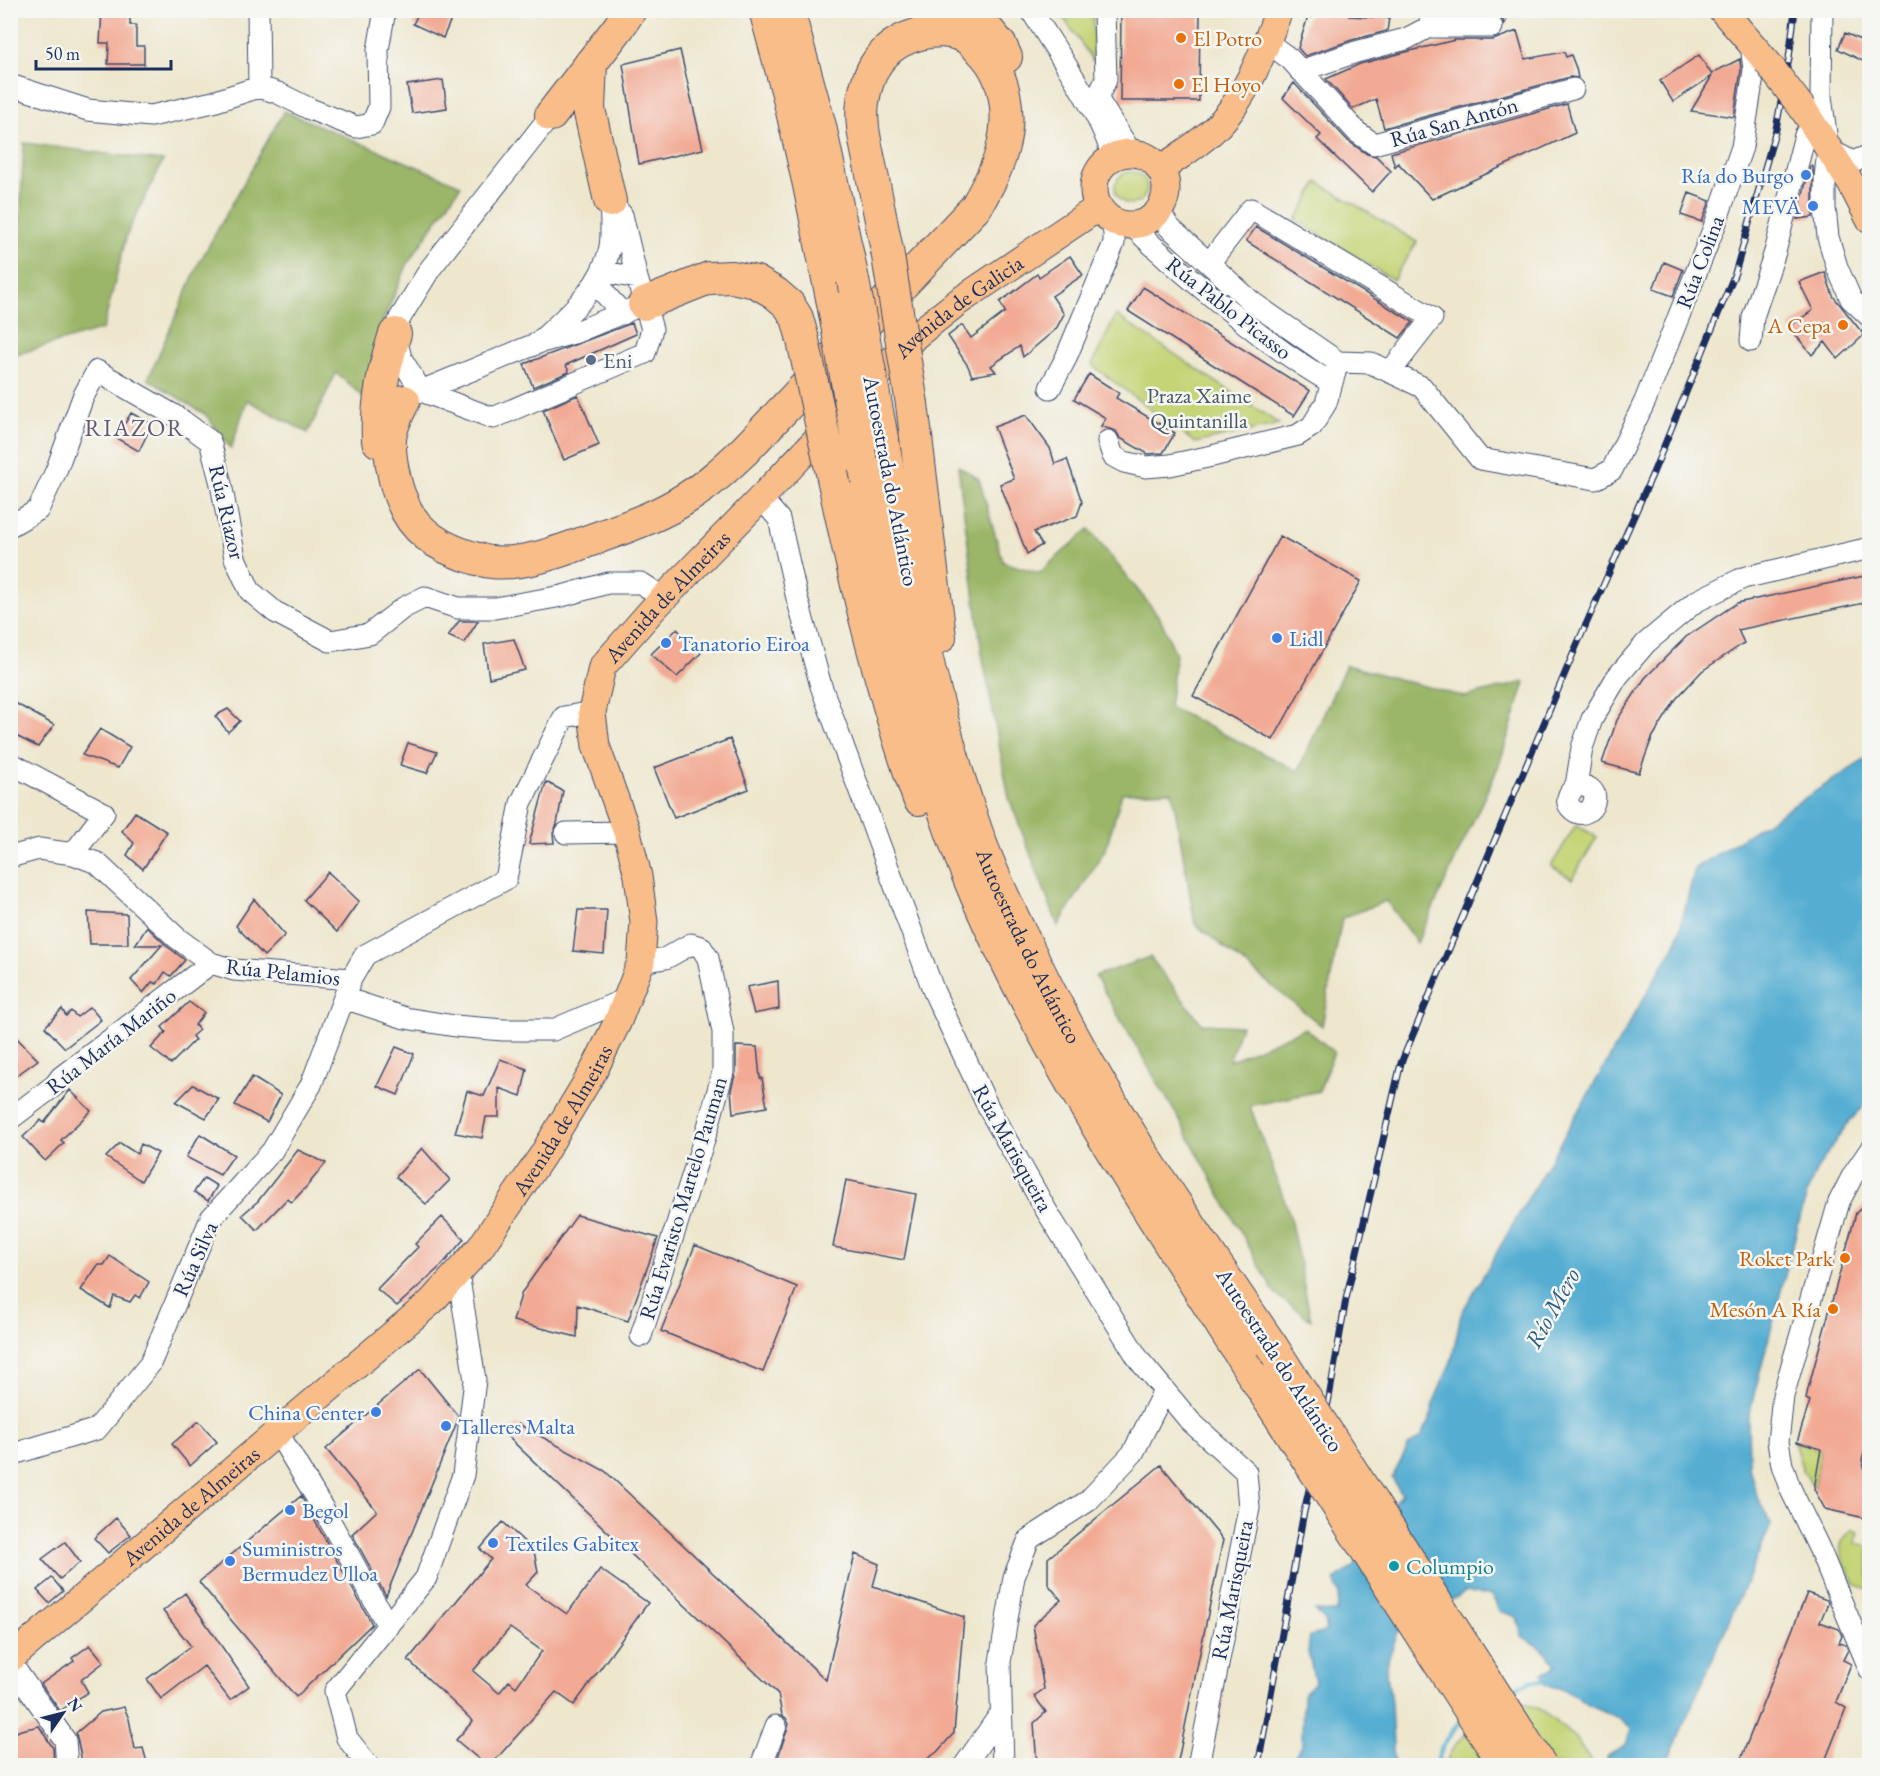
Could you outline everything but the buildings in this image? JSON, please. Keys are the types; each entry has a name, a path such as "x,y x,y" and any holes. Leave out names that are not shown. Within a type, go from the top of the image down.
{"highway":[{"path":"551,115 630,10"},
{"name":"Autoestrada do Atlántico","path":"765,10 809,185 834,308 880,563 911,700 938,793 976,894 1016,981 1071,1085 1254,1378 1506,1766"},
{"name":"Autoestrada do Atlántico","path":"788,10 820,126 853,280 904,557 928,668 945,733 976,832 1006,902 1047,988 1139,1148 1271,1345 1541,1766"},
{"path":"395,333 386,360 377,419 380,476 386,507 396,525 414,544 436,559 465,570 491,576 516,576 544,572 581,561 659,530 691,513 713,498 740,474 919,289 974,230 996,200 1012,166 1020,135 1020,101 1014,74 1001,46 971,10"},
{"path":"412,396 394,420 390,440 396,487 405,510 419,530 438,545 463,555 492,562 524,560 554,554 653,517 689,497 717,476 744,451 976,207 992,179 1002,150 1007,120 1005,94 997,71 982,51 965,37 943,32 920,33 899,42 882,56 869,77 863,103 863,129 887,250 912,404 946,689 945,733"},
{"path":"591,63 589,109 610,201"},
{"path":"635,299 709,279 732,277 756,282 775,293 789,306 797,318 846,539 876,659 906,762 928,822 973,926 1016,981"},
{"path":"377,419 384,412 412,396"}],"main road":[{"path":"1160,170 1210,134 1237,104 1267,42 1279,10"},
{"path":"1722,10 1759,53 1852,185 1869,220"},
{"path":"1812,131 1869,238"},
{"path":"1120,226 1096,201 1094,190 1100,169 1122,156 1140,155 1151,160 1160,170 1166,190 1159,211"},
{"name":"Avenida de Galicia","path":"806,450 915,336 958,302 1120,226 1140,224 1151,219 1159,211"},
{"name":"Avenida de Almeiras","path":"10,1661 431,1302 480,1248 548,1146 594,1070 628,998 641,962 644,922 638,876 627,832 596,747 592,712 602,667 664,598 806,450"}],"street":[{"path":"258,10 259,87"},
{"path":"10,85 88,110 151,116 213,102 259,87 356,127 372,124 379,107 378,50 385,10"},
{"path":"1031,10 1080,89 1111,151 1122,156"},
{"path":"1104,10 1106,80 1097,98 1122,156"},
{"path":"1750,341 1753,317 1775,252 1821,96 1822,10"},
{"path":"1300,71 1356,52 1406,39 1431,19 1492,27"},
{"name":"Rúa San Antón","path":"1267,42 1290,59 1357,132 1374,144 1573,89"},
{"name":"Rúa Colina","path":"1390,372 1422,387 1480,459 1595,479 1612,470 1645,401 1742,147 1754,70 1759,53"},
{"path":"412,396 395,333 400,318 430,268 551,115"},
{"path":"1812,131 1853,162 1869,155"},
{"path":"1812,131 1825,178 1828,237 1837,267 1851,299 1869,317"},
{"path":"538,343 574,309 598,279 610,248 610,201"},
{"path":"610,201 622,215 635,299"},
{"path":"1108,441 1113,456 1124,462 1146,466 1191,461 1298,435 1312,426 1326,403 1338,362 1371,363 1390,372 1432,318 1251,209 1210,262"},
{"name":"Rúa Pablo Picasso","path":"1159,211 1169,227 1253,303 1338,362"},
{"path":"1050,388 1065,360 1120,226"},
{"name":"Rúa Pablo Picasso","path":"1120,226 1152,247 1241,322 1304,367 1332,383"},
{"path":"412,396 493,418 645,353 652,329 635,299 610,273 598,279"},
{"path":"598,279 605,294 635,299"},
{"path":"412,396 538,343 574,333 635,299"},
{"name":"Rúa Riazor","path":"10,526 38,510 56,471 83,397 97,371 177,417 210,441 235,558 250,591 275,612 330,640 370,634 404,608 425,597 458,608 495,608 562,596 608,583 641,583 664,598"},
{"name":"Rúa Marisqueira","path":"761,498 779,519 796,594 821,686 934,992 989,1109 1046,1210 1138,1360 1190,1421 1246,1472 1249,1508 1198,1766"},
{"path":"1576,786 1582,748 1592,719 1617,677 1646,643 1695,602 1743,578 1869,548"},
{"name":"Rúa Pelamios","path":"10,857 39,849 73,854 97,863 177,938 211,963 234,970 347,988 365,955 506,879 521,803 564,717 592,712"},
{"path":"10,763 104,813 73,854"},
{"path":"566,832 627,832"},
{"name":"Rúa Evaristo Martelo Pauman","path":"641,962 666,958 691,944 701,947 708,958 723,1032 723,1072 642,1336"},
{"name":"Rúa María Mariño","path":"10,1119 56,1085 61,1077 211,963"},
{"path":"347,988 405,1018 455,1026 503,1030 553,1030 628,998"},
{"name":"Rúa Silva","path":"10,1455 97,1429 150,1364 211,1218 272,1151 311,1085 347,988"},
{"path":"1869,1150 1839,1202 1783,1396 1778,1442 1782,1465 1790,1488 1819,1548 1869,1670"},
{"path":"369,1766 347,1738 335,1691 426,1578 463,1475 475,1380 459,1273"},
{"path":"1003,1766 1000,1662 1014,1577 1029,1539 1088,1501 1133,1453 1164,1391"},
{"path":"278,1433 388,1626"},
{"path":"10,1661 65,1740 68,1766"},
{"path":"964,1766 1001,1713"},
{"path":"761,1766 776,1726"}],"green space":[{"path":"1059,11 1093,11 1093,61"},
{"path":"284,111 461,185 408,263 377,335 370,403 336,373 308,433 247,400 231,449 206,415 148,379 199,263"},
{"path":"24,143 163,161 127,234 103,329 11,356 11,253 19,240"},
{"path":"1131,172 1142,177 1147,188 1142,199 1131,204 1120,199 1115,188 1120,177"},
{"path":"1318,182 1417,242 1393,280 1296,220"},
{"name":"Praza Xaime Quintanilla","path":"1116,315 1279,424 1195,443 1092,365"},
{"path":"958,466 979,479 1003,562 1039,573 1089,529 1160,618 1176,654 1169,707 1298,771 1346,665 1464,697 1525,682 1499,765 1417,943 1386,901 1342,918 1322,1026 1195,924 1172,791 1122,793 1106,848 1058,926 1009,798 982,654"},
{"path":"1576,825 1597,837 1572,879 1551,866"},
{"path":"1150,957 1202,1024 1241,1026 1229,1061 1305,1028 1334,1052 1319,1091 1250,1106 1289,1213 1311,1320 1275,1294 1176,1114 1095,976"},
{"path":"1794,1442 1821,1449 1814,1489 1802,1468"},
{"path":"1853,1529 1859,1531 1856,1543 1869,1547 1869,1589 1856,1585 1841,1556 1842,1543"},
{"path":"1518,1700 1541,1710 1575,1738 1593,1765 1446,1766 1455,1745 1464,1736 1474,1727"}],"water":[{"name":"Río Mero","path":"1869,757 1869,1101 1848,1123 1816,1171 1802,1210 1748,1418 1749,1467 1755,1490 1771,1525 1666,1765 1607,1765 1606,1757 1626,1745 1631,1729 1620,1719 1588,1705 1576,1696 1559,1688 1545,1685 1542,1673 1551,1670 1556,1665 1547,1653 1522,1636 1517,1617 1499,1611 1492,1595 1465,1592 1398,1632 1386,1666 1391,1703 1394,1765 1289,1766 1302,1744 1303,1695 1315,1682 1308,1652 1310,1636 1325,1632 1326,1622 1315,1611 1337,1612 1339,1593 1334,1580 1354,1567 1390,1506 1402,1495 1392,1478 1409,1445 1422,1436 1432,1413 1435,1399 1452,1359 1461,1314 1677,941 1695,868"}],"waterway":[{"path":"1504,1692 1532,1681 1550,1681"},
{"path":"1437,1766 1446,1740 1464,1719"}],"railway":[{"path":"1258,1766 1303,1517 1329,1398 1346,1299 1401,1063 1576,647 1653,473 1735,273 1776,129 1795,10"}],"place":[{"name":"El Potro","path":"1181,38"},
{"name":"El Hoyo","path":"1179,84"},
{"name":"Ría do Burgo","path":"1806,175"},
{"name":"MEVÄ","path":"1813,206"},
{"name":"A Cepa","path":"1843,325"},
{"name":"Eni","path":"591,360"},
{"name":"Lidl","path":"1277,638"},
{"name":"Tanatorio Eiroa","path":"666,643"},
{"name":"Roket Park","path":"1845,1258"},
{"name":"Mesón A Ría","path":"1833,1309"},
{"name":"China Center","path":"376,1412"},
{"name":"Talleres Malta","path":"446,1426"},
{"name":"Begol","path":"290,1510"},
{"name":"Textiles Gabitex","path":"493,1543"},
{"name":"Suministros Bermudez Ulloa","path":"230,1561"},
{"name":"Columpio","path":"1394,1566"}],"district":[{"name":"RIAZOR","path":"135,427"}]}
